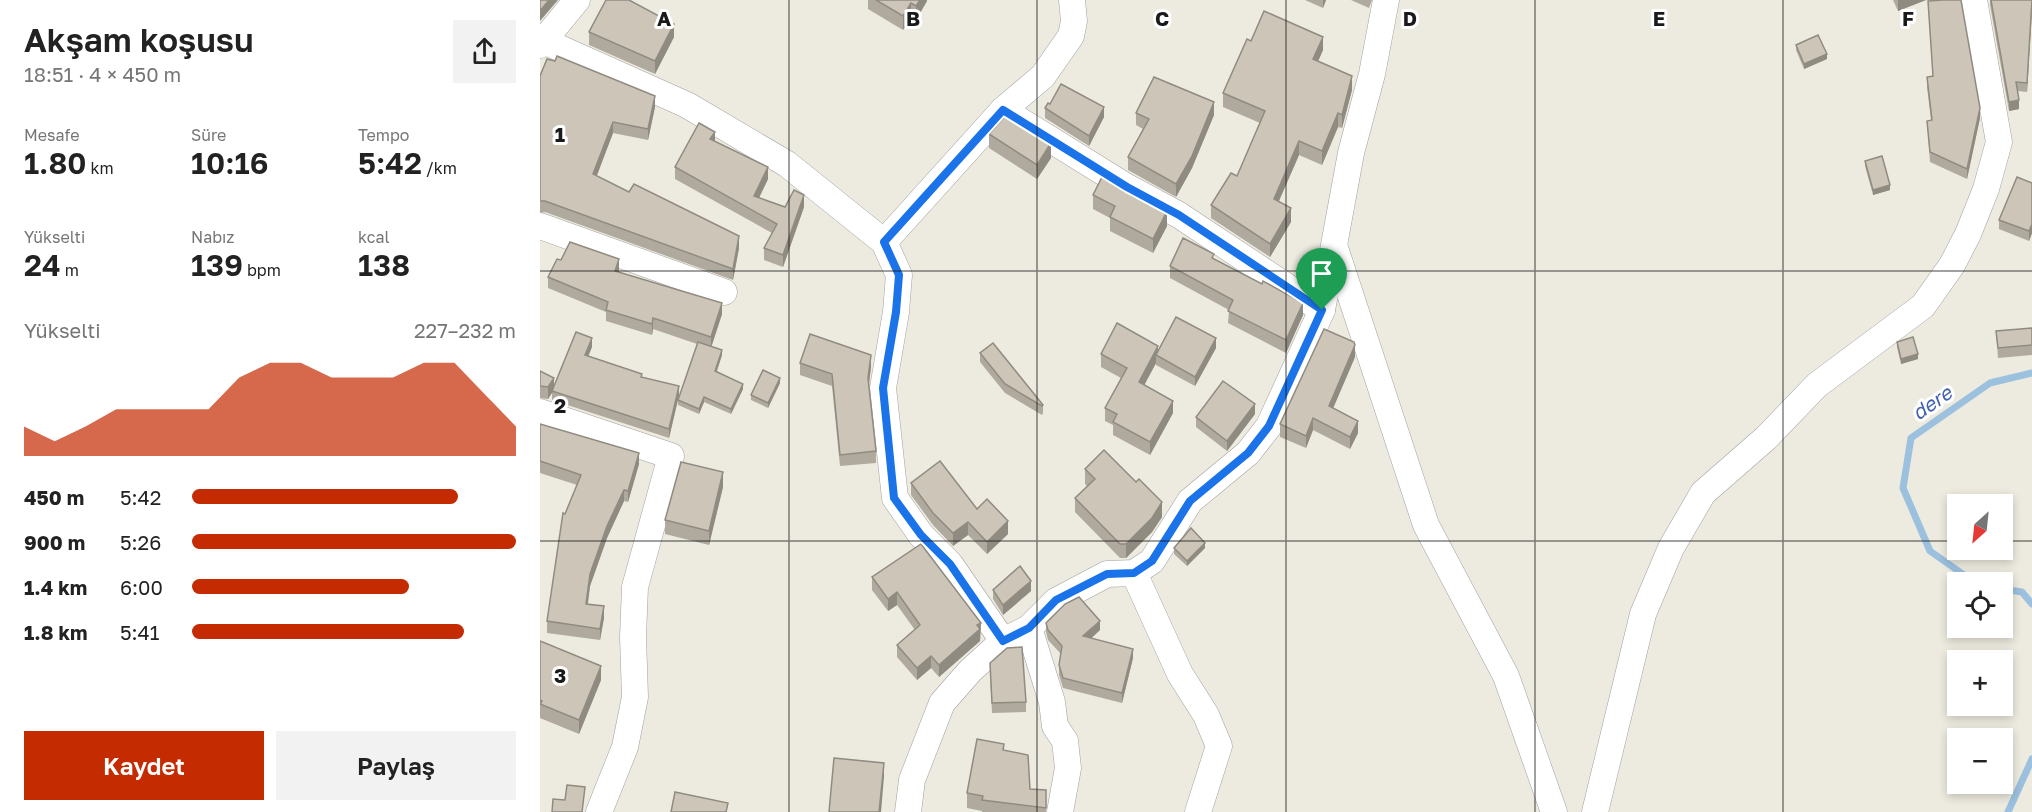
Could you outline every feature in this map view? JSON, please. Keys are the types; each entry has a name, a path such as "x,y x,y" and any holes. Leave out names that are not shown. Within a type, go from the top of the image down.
{"street":[{"path":"577,0 542,43 687,105 787,164 884,242 899,275 896,312 883,388 894,498 921,535 950,564 1003,641"},
{"path":"884,242 1003,110 1043,76 1071,36 1074,21 1072,0"},
{"path":"908,812 912,780 942,703 970,671 1003,641 1029,628 1056,600 1107,574 1134,573 1152,561 1190,501 1248,453 1269,426 1322,310 1352,153 1372,74 1386,0"},
{"path":"1595,812 1643,614 1671,548 1703,493 1766,438 1817,385 1923,306 1952,265 1968,234 1986,189 1999,142 1974,0"},
{"path":"1003,110 1127,187 1179,215 1322,310"},
{"path":"540,226 724,292"},
{"path":"1335,248 1426,525 1506,676 1554,812"},
{"path":"540,412 671,456 635,587 633,637 635,697 625,747 599,812"},
{"path":"1134,573 1180,674 1206,715 1219,746 1198,812"},
{"path":"1029,628 1052,702 1055,726 1065,741 1068,768 1060,812"}],"building":[{"path":"540,0 549,0 540,11"},
{"path":"606,0 629,0 674,24 655,61 589,32"},
{"path":"876,0 920,0 916,6 911,3 903,16"},
{"path":"1961,0 1980,108 1967,169 1930,152 1927,121 1932,120 1927,77 1933,76 1928,1"},
{"path":"1991,0 2032,0 2027,83 2016,82 2019,100 2009,102"},
{"path":"1264,11 1323,37 1313,59 1352,76 1342,115 1338,113 1322,151 1299,141 1274,199 1291,208 1270,244 1211,205 1231,173 1237,176 1265,111 1223,93 1247,39 1251,41"},
{"path":"1818,35 1827,54 1804,64 1796,45"},
{"path":"557,56 655,96 648,129 613,122 593,174 629,192 634,184 739,236 733,269 540,201 540,76 547,59 555,61"},
{"path":"1154,77 1214,102 1192,156 1176,184 1128,157 1149,119 1136,113"},
{"path":"1061,84 1104,107 1089,136 1045,108 1048,103 1050,104"},
{"path":"1006,115 1051,143 1037,165 989,134"},
{"path":"699,123 715,132 710,139 768,167 754,196 785,207 794,190 804,195 783,255 764,248 777,224 675,167"},
{"path":"1882,156 1890,185 1873,190 1865,161"},
{"path":"1103,175 1167,211 1153,239 1110,217 1115,206 1093,195"},
{"path":"2017,177 2032,183 2032,224 2029,231 1999,220"},
{"path":"1183,238 1214,254 1212,258 1262,284 1263,281 1303,303 1286,340 1228,311 1233,300 1170,266"},
{"path":"570,242 619,259 615,271 722,303 711,337 653,318 652,324 606,310 608,302 548,277 557,259 561,260"},
{"path":"1176,317 1216,338 1195,377 1156,355"},
{"path":"1117,323 1158,346 1139,382 1173,401 1150,442 1113,422 1117,414 1105,408 1127,368 1101,354"},
{"path":"2032,328 2032,345 1998,348 1996,331"},
{"path":"1324,329 1354,342 1355,345 1329,406 1358,421 1350,437 1313,418 1306,436 1280,424"},
{"path":"576,332 592,338 585,355 642,374 641,377 679,386 669,429 552,391"},
{"path":"810,334 871,355 868,378 876,451 840,455 832,374 800,363"},
{"path":"1913,337 1918,354 1901,359 1897,342"},
{"path":"698,342 722,350 715,371 743,384 731,409 704,397 699,409 678,400"},
{"path":"993,343 1042,406 1005,384 980,353"},
{"path":"763,370 780,378 768,403 751,395"},
{"path":"540,371 554,378 548,387 540,386"},
{"path":"1223,381 1255,404 1227,441 1196,417"},
{"path":"540,424 639,453 628,491 624,490 607,526 590,574 586,604 604,606 600,629 547,621 563,513 565,514 581,475 540,461"},
{"path":"1104,450 1136,482 1139,479 1162,502 1152,518 1126,544 1120,544 1075,498 1095,479 1085,469"},
{"path":"940,461 977,509 987,499 1008,521 987,542 968,522 953,533 933,513 911,483"},
{"path":"681,462 723,472 709,531 665,520"},
{"path":"1191,528 1205,543 1187,561 1174,548"},
{"path":"921,544 981,623 977,625 980,629 939,665 931,656 917,668 897,645 920,625 897,592 888,599 872,577"},
{"path":"1020,566 1031,581 1003,605 993,590"},
{"path":"1079,597 1100,621 1083,636 1133,649 1122,693 1063,678 1059,665 1062,646 1048,630 1046,623 1065,604"},
{"path":"540,641 601,666 579,720 540,704 542,701 540,700"},
{"path":"1022,647 1026,702 992,703 990,663 1007,648"},
{"path":"977,739 1004,744 1003,750 1028,755 1030,789 1046,790 1046,808 982,800 983,796 967,793"},
{"path":"834,758 884,763 879,812 829,812"},
{"path":"567,785 585,787 582,812 552,812 553,799 565,800"},
{"path":"675,792 728,803 726,812 671,812"}],"waterway":[{"name":"dere","path":"1960,572 1930,551 1903,488 1911,438 1990,383 2032,373"},
{"name":"dere","path":"2013,591 2022,592 2032,604"},
{"name":"dere","path":"2008,812 2032,759"}],"route":[{"path":"1003,110 1127,187 1179,215 1322,310 1269,426 1248,453 1190,501 1152,561 1134,573 1107,574 1056,600 1029,628 1003,641 950,564 921,535 894,498 883,388 896,312 899,275 884,242 1003,110"}]}
